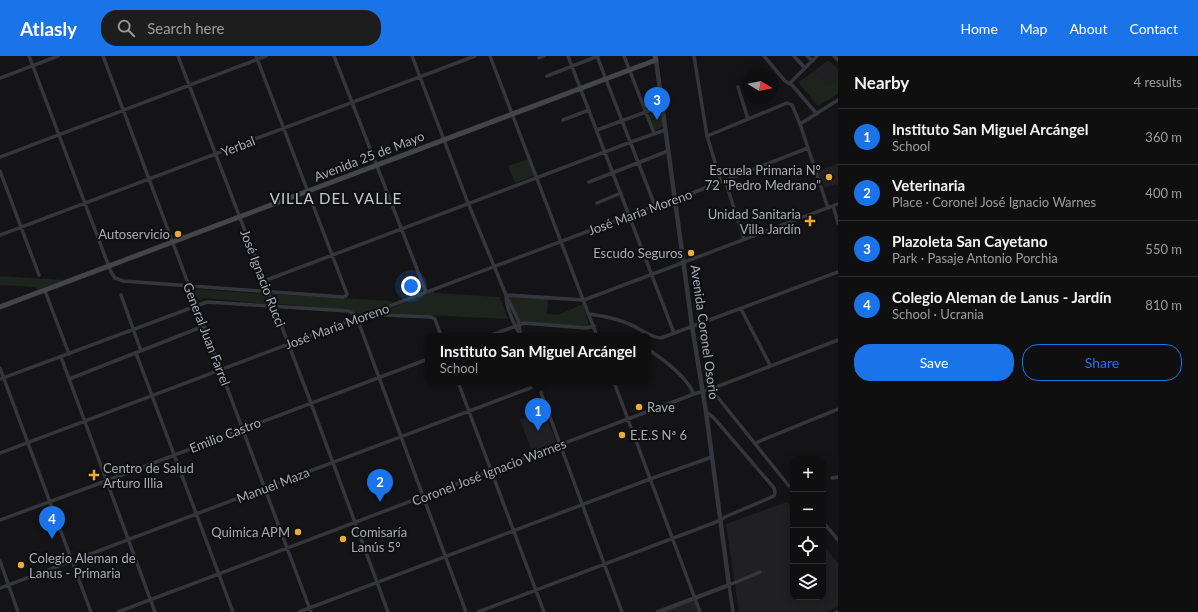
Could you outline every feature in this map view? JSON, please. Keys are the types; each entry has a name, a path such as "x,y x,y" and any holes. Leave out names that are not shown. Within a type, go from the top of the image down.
{"main road":[{"name":"Avenida 25 de Mayo","path":"0,307 513,114 656,58"}],"street":[{"path":"29,56 60,134 111,272 115,278 123,281 342,297 346,296 347,294 257,58"},
{"path":"0,78 58,56"},
{"name":"General Juan Farrel","path":"103,56 188,286 311,610"},
{"name":"José Ignacio Rucci","path":"178,56 356,522 388,612"},
{"path":"0,157 257,58 266,56"},
{"path":"334,56 400,229 426,292"},
{"path":"412,56 468,204 506,295 508,306 519,333"},
{"name":"Yerbal","path":"0,235 475,56"},
{"path":"490,56 596,333"},
{"path":"539,58 544,56"},
{"path":"568,56 674,333"},
{"path":"547,76 597,56 655,206"},
{"path":"624,56 654,134"},
{"path":"694,56 707,136 744,239"},
{"path":"764,56 785,81 790,83 817,114"},
{"path":"794,56 805,68"},
{"path":"808,56 813,61"},
{"path":"790,83 817,56"},
{"path":"834,56 838,60"},
{"name":"Avenida Coronel Osorio","path":"656,58 692,326 706,412 733,612"},
{"path":"738,87 748,119"},
{"path":"800,124 838,100"},
{"path":"707,136 787,103 792,105 800,124 828,208"},
{"path":"597,130 662,106"},
{"path":"563,120 589,110"},
{"path":"264,280 332,256 665,130"},
{"name":"José María Moreno","path":"0,453 808,148"},
{"path":"589,182 668,151"},
{"path":"0,171 39,275"},
{"path":"597,203 621,193"},
{"path":"506,295 584,300 838,204"},
{"path":"833,206 838,223"},
{"path":"651,335 661,338 838,272"},
{"path":"45,291 69,354"},
{"path":"121,295 141,351"},
{"path":"2,379 196,305 211,301 348,311 354,314 357,318 378,378 424,496 466,612"},
{"path":"741,309 770,366"},
{"path":"375,312 431,317 435,319 440,333"},
{"path":"590,314 627,322 648,333"},
{"path":"497,333 524,323 586,328 594,326"},
{"path":"69,379 204,326"},
{"name":"Coronel José Ignacio Warnes","path":"118,612 838,340"},
{"path":"651,352 667,363 694,394"},
{"path":"136,353 233,612"},
{"path":"61,357 154,612"},
{"name":"Emilio Castro","path":"0,520 425,360"},
{"path":"0,368 2,379 51,501 91,612"},
{"path":"459,385 544,612"},
{"name":"Manuel Maza","path":"0,588 265,489 533,385"},
{"path":"539,385 622,612"},
{"path":"615,385 700,612"},
{"path":"711,389 789,486"},
{"path":"755,444 838,409"},
{"path":"478,612 716,522 774,496 774,488 714,418 706,412"},
{"path":"299,612 311,610 377,582 445,556 712,457"},
{"path":"832,478 838,477"},
{"path":"826,525 838,540"},
{"path":"0,562 18,612"},
{"path":"658,612 760,572"}],"shaded area":[{"path":"828,60 838,69 838,77 829,86 817,74 812,78 809,75"},
{"path":"817,74 829,86 838,77 838,94 818,106 798,82 809,75 812,78"},
{"path":"661,108 663,127 655,130 649,113"},
{"path":"528,159 534,176 515,183 508,166"},
{"name":"Escuela Primaria N° 72 \"Pedro Medrano\"","path":"838,163 838,187 836,184 825,188 818,171"},
{"path":"0,276 64,280 37,290 36,287 0,285"},
{"path":"195,289 264,294 269,302 268,304 205,298 199,300 196,298 194,291"},
{"path":"434,291 434,293 500,297 508,319 384,313 383,311"},
{"path":"272,294 391,301 392,303 360,315 348,310 277,304 275,303"},
{"path":"509,296 548,299 547,314 558,315 583,304 589,324 585,327 520,322"},
{"path":"544,411 556,442 532,451 520,420"},
{"path":"787,502 790,506 790,600 826,600 826,549 838,563 838,607 825,612 739,612 726,524"},
{"path":"693,598 698,612 657,612"}],"place":[{"name":"Plazoleta San Cayetano","path":"657,120"},
{"name":"Escuela Primaria N° 72 \"Pedro Medrano\"","path":"829,177"},
{"name":"Unidad Sanitaria Villa Jardín","path":"810,221"},
{"name":"Autoservicio","path":"178,234"},
{"name":"Escudo Seguros","path":"691,253"},
{"name":"Rave","path":"639,407"},
{"name":"Instituto San Miguel Arcángel","path":"538,431"},
{"name":"E.E.S Nª 6","path":"622,435"},
{"name":"Centro de Salud Arturo Illia","path":"94,475"},
{"name":"Veterinaria","path":"380,502"},
{"name":"Quimica APM","path":"298,532"},
{"name":"Colegio Aleman de Lanus - Jardín","path":"52,539"},
{"name":"Comisaría Lanús 5°","path":"343,539"},
{"name":"Colegio Aleman de Lanus - Primaria","path":"21,565"}],"district":[{"name":"VILLA DEL VALLE","path":"336,199"}]}
